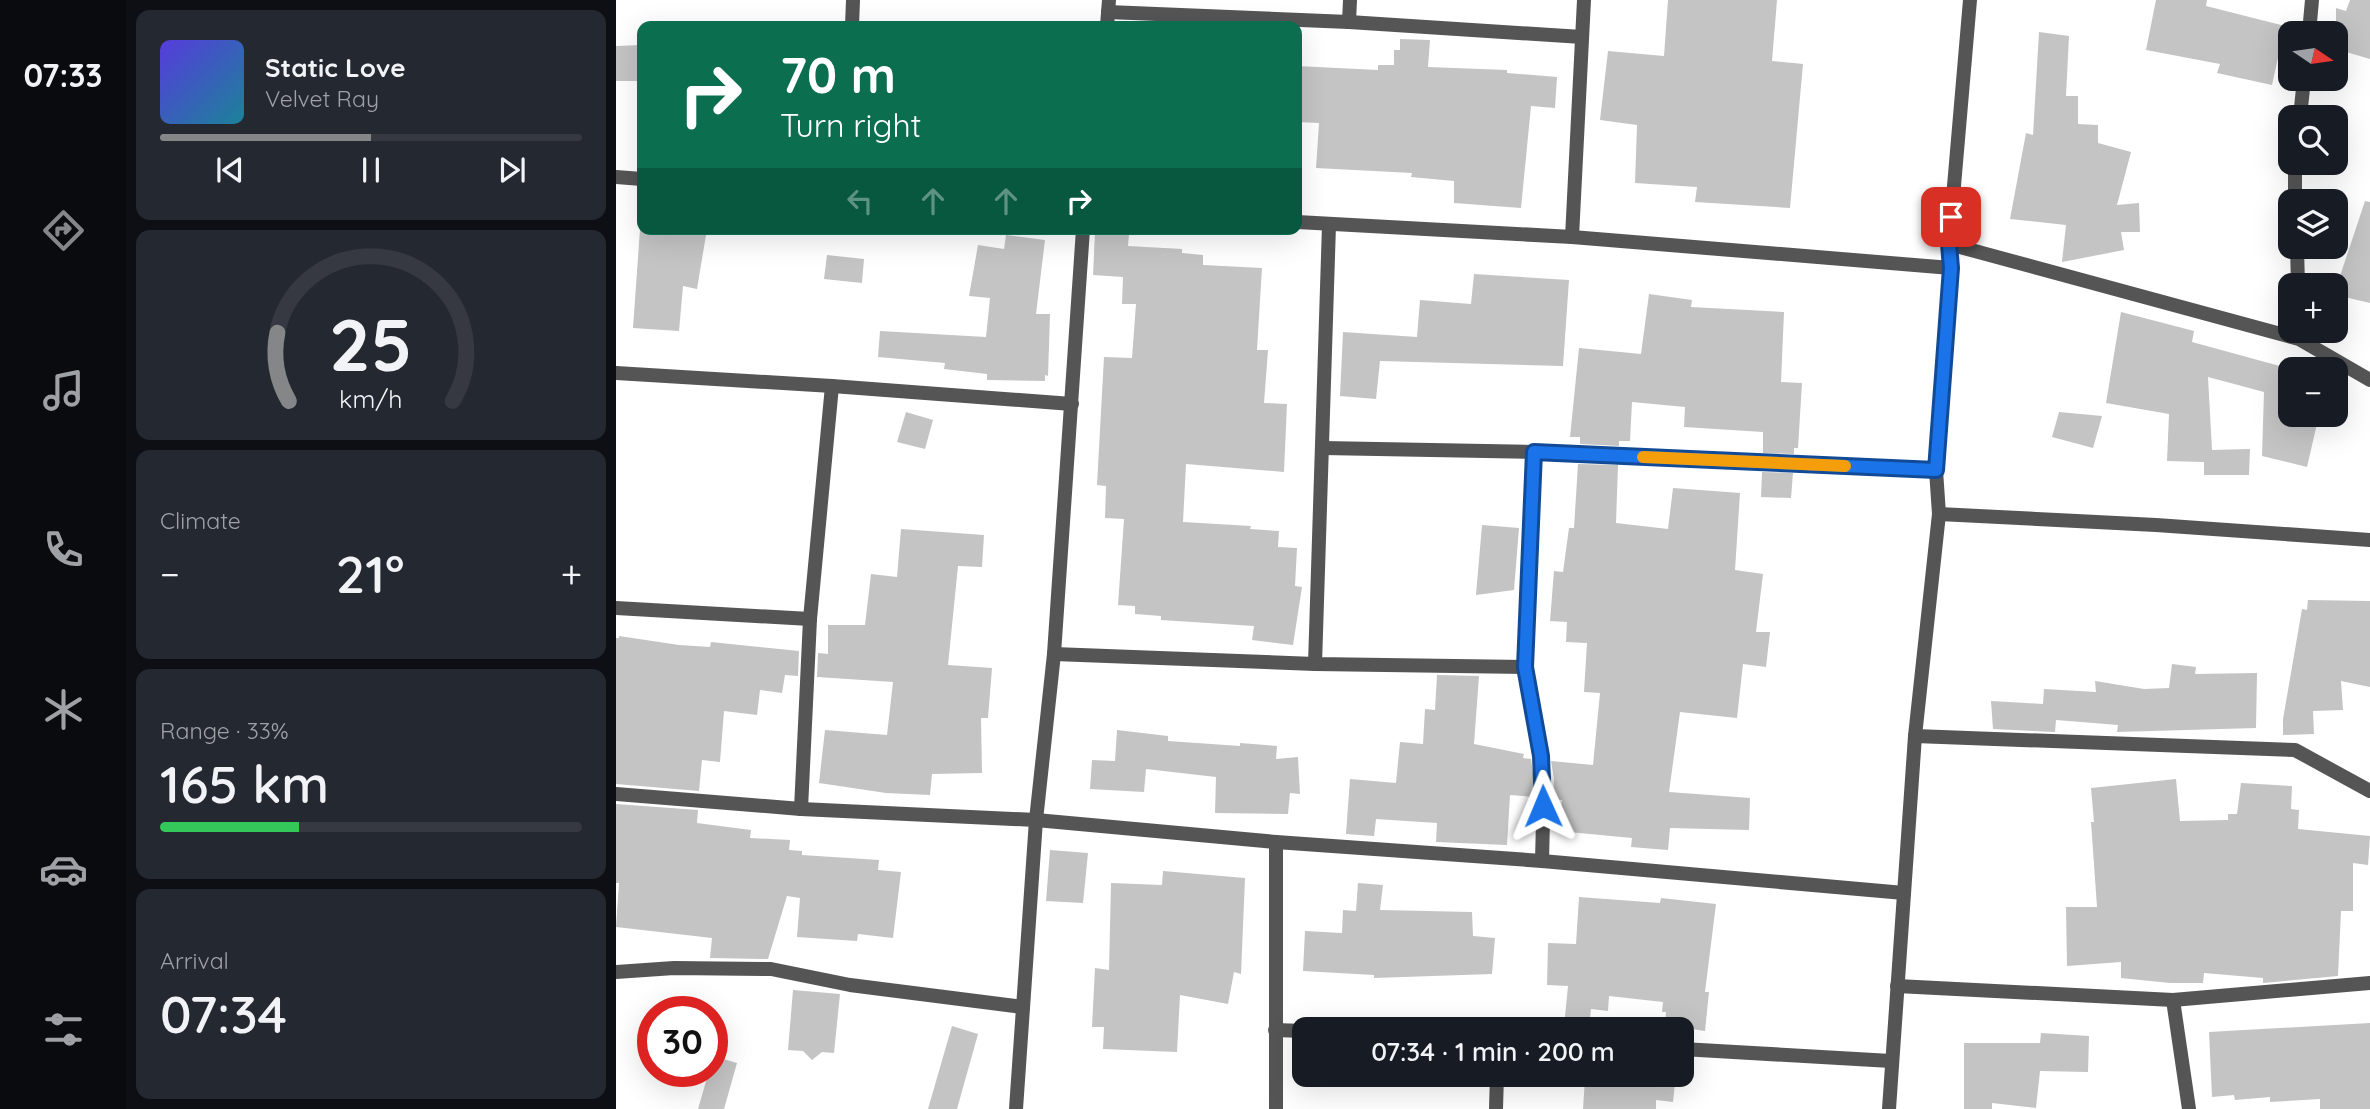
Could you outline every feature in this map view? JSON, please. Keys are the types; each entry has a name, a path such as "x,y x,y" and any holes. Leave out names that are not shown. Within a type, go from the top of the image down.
{"street":[{"path":"852,21 853,0"},
{"path":"1349,22 1350,0"},
{"path":"1572,237 1584,0"},
{"path":"1889,1109 1915,736 1939,514 1936,470 1951,268 1949,244 1970,0"},
{"path":"2310,21 2312,0"},
{"path":"1108,13 1349,22 1581,37"},
{"path":"616,177 637,178"},
{"path":"1302,222 1572,237 1951,268"},
{"path":"1314,664 1329,225"},
{"path":"1016,1109 1036,820 1054,654 1083,235"},
{"path":"1949,244 2278,330"},
{"path":"2312,343 2370,380"},
{"path":"616,373 1072,404"},
{"path":"801,809 810,619 832,386"},
{"path":"1323,448 1534,452 1936,470"},
{"path":"1534,452 1525,667 1544,779 1542,861"},
{"path":"1939,514 2370,540"},
{"path":"616,608 810,619"},
{"path":"1054,654 1314,664 1525,667"},
{"path":"1915,736 2295,750 2370,791"},
{"path":"616,794 801,809 1036,820 1904,893"},
{"path":"1276,842 1276,1109"},
{"path":"616,972 674,968 771,969 850,985 1023,1007"},
{"path":"1897,986 2173,1000 2370,983"},
{"path":"2173,1000 2189,1109"},
{"path":"1275,1030 1292,1031"},
{"path":"1694,1050 1891,1061"},
{"path":"1496,1109 1497,1087"}],"building":[{"path":"1668,0 1777,0 1772,61 1803,64 1790,208 1695,202 1697,187 1635,183 1637,125 1600,120 1608,51 1664,56"},
{"path":"2156,0 2207,0 2206,6 2278,24 2278,58 2272,85 2217,73 2220,64 2146,50"},
{"path":"2350,0 2370,0 2370,59 2348,53 2348,21 2336,21 2336,8 2346,11"},
{"path":"2039,32 2069,36 2066,96 2078,96 2078,124 2098,125 2098,143 2131,152 2117,205 2139,203 2140,232 2121,232 2124,250 2062,262 2066,225 2010,219 2026,133 2033,135"},
{"path":"1400,39 1430,40 1428,67 1507,70 1507,73 1557,77 1555,108 1531,106 1521,208 1454,203 1454,181 1411,177 1412,173 1316,168 1319,123 1302,122 1302,66 1378,70 1378,65 1394,65 1394,50 1400,50"},
{"path":"637,45 637,81 616,81 616,46"},
{"path":"2365,201 2370,202 2370,303 2348,298 2348,273 2341,273 2348,259"},
{"path":"640,235 706,235 697,289 683,286 679,331 633,328"},
{"path":"1006,235 1045,240 1036,314 1050,314 1048,376 1045,375 1045,381 987,380 987,374 944,369 945,363 878,357 880,331 986,337 990,298 969,296 978,245 1004,249"},
{"path":"1095,235 1129,235 1128,246 1182,249 1182,253 1203,255 1203,265 1262,268 1257,350 1268,350 1264,403 1287,404 1284,472 1186,464 1183,522 1251,526 1250,529 1279,531 1278,547 1297,548 1295,586 1302,587 1293,645 1252,640 1254,626 1161,620 1161,616 1135,614 1135,606 1118,605 1124,519 1105,518 1106,486 1097,485 1104,357 1132,358 1136,304 1122,304 1123,277 1093,275"},
{"path":"827,255 864,259 862,283 824,279"},
{"path":"1474,274 1569,280 1563,366 1380,361 1376,399 1340,396 1343,332 1417,337 1420,300 1471,304"},
{"path":"1649,294 1692,300 1691,307 1784,312 1781,382 1802,383 1798,448 1794,448 1794,454 1763,453 1763,432 1684,427 1685,407 1632,402 1630,441 1619,441 1619,446 1580,444 1580,437 1570,437 1579,348 1641,354"},
{"path":"2121,312 2194,331 2192,342 2278,365 2278,427 2316,427 2307,467 2262,456 2264,392 2208,377 2212,450 2250,449 2249,475 2204,475 2204,462 2167,461 2169,414 2106,403"},
{"path":"906,412 933,420 925,449 897,442"},
{"path":"2059,412 2102,416 2093,448 2052,437"},
{"path":"1578,464 1618,465 1616,523 1668,529 1673,488 1740,493 1735,570 1763,574 1756,632 1770,632 1766,667 1743,664 1737,718 1680,712 1669,792 1750,798 1749,830 1670,828 1668,850 1631,847 1632,838 1558,831 1562,800 1553,799 1551,761 1593,765 1600,693 1584,692 1587,643 1566,642 1567,622 1550,621 1554,571 1563,572 1569,528 1574,528"},
{"path":"1762,472 1793,473 1791,498 1761,497"},
{"path":"1482,525 1519,528 1514,590 1476,595"},
{"path":"901,529 984,535 982,567 958,566 948,665 992,668 988,718 981,718 982,773 932,774 930,795 886,793 819,783 825,730 887,735 893,682 817,677 818,653 828,654 828,625 865,625 871,574 897,577"},
{"path":"2308,600 2370,601 2370,687 2341,681 2343,710 2313,711 2314,734 2283,735 2283,719 2302,609 2307,610"},
{"path":"619,636 679,645 710,647 711,642 799,651 798,676 785,675 782,693 760,690 757,715 724,711 720,762 702,760 699,791 616,784 616,638"},
{"path":"2172,664 2196,667 2195,674 2257,673 2256,728 2117,732 2118,725 2056,720 2055,732 1993,729 1991,701 2043,704 2044,689 2096,692 2095,681 2144,689 2169,688"},
{"path":"1437,675 1479,676 1474,744 1524,754 1523,758 1531,759 1534,797 1510,795 1507,845 1436,842 1437,823 1376,819 1374,836 1346,834 1350,779 1396,783 1400,742 1423,744 1425,709 1435,710"},
{"path":"1117,730 1168,736 1168,741 1277,746 1276,759 1298,757 1300,794 1290,793 1288,814 1215,813 1216,777 1146,769 1144,792 1090,789 1092,760 1115,761"},
{"path":"2176,779 2180,821 2228,820 2228,814 2237,814 2241,783 2292,786 2291,809 2299,810 2298,829 2370,836 2368,865 2353,863 2353,911 2341,911 2338,976 2263,983 2263,978 2204,973 2203,983 2170,983 2121,978 2121,962 2067,966 2066,907 2097,907 2091,788"},
{"path":"616,804 698,810 697,823 751,830 750,838 790,840 789,850 802,851 802,855 879,860 878,870 901,872 893,938 858,934 857,941 797,937 800,898 787,896 768,959 710,958 712,938 616,927 619,883 616,883"},
{"path":"1050,850 1088,853 1083,903 1046,901"},
{"path":"1163,871 1245,878 1241,974 1234,972 1228,1004 1180,995 1177,1052 1103,1049 1104,1027 1092,1027 1095,968 1109,970 1111,883 1162,885"},
{"path":"1358,883 1383,885 1380,910 1472,912 1473,936 1495,938 1492,974 1374,978 1374,975 1303,971 1305,931 1342,933 1343,910 1356,911"},
{"path":"1579,897 1660,903 1661,898 1716,904 1705,992 1709,992 1705,1031 1694,1029 1694,1017 1666,1017 1666,1012 1662,1012 1663,1002 1609,996 1608,1011 1591,1009 1590,1017 1565,1017 1568,986 1547,985 1548,943 1576,944"},
{"path":"793,990 840,994 834,1053 822,1052 812,1060 803,1051 788,1050"},
{"path":"2370,1023 2370,1109 2320,1109 2320,1099 2270,1102 2270,1097 2235,1100 2234,1095 2212,1097 2209,1032"},
{"path":"952,1026 978,1034 957,1109 928,1109"},
{"path":"2041,1033 2089,1036 2088,1072 2040,1071 2036,1108 1992,1103 1992,1109 1964,1109 1964,1043 2040,1043"},
{"path":"728,1060 737,1063 724,1109 698,1109 704,1087 728,1087"},
{"path":"1584,1087 1675,1087 1673,1102 1656,1100 1656,1109 1583,1109"}],"slow traffic":[{"path":"1643,457 1845,466"}],"route":[{"path":"1543,806 1544,779 1525,667 1534,452 1936,470 1951,268 1951,217"}]}
